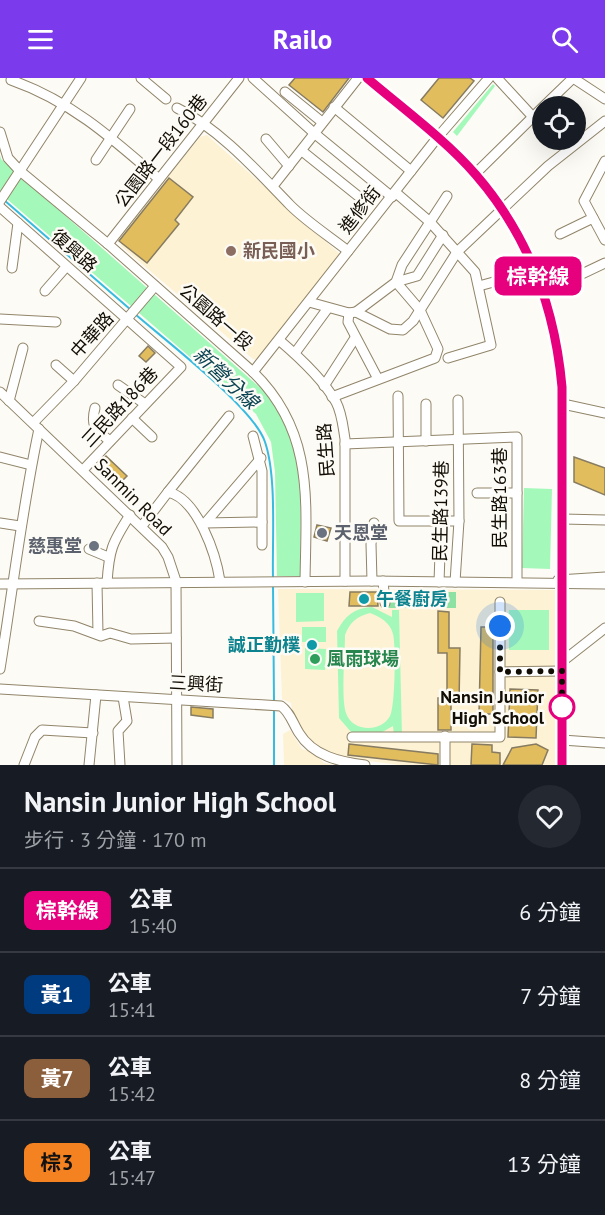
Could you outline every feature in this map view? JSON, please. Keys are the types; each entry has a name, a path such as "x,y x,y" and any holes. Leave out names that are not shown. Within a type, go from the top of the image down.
{"street":[{"path":"0,201 81,78"},
{"path":"141,78 166,99"},
{"name":"公園路一段160巷","path":"108,244 240,78"},
{"path":"253,78 314,134 430,222 475,272 491,345 448,358"},
{"path":"273,186 358,78"},
{"path":"367,78 475,174 502,209 524,246 544,292 560,360 563,404 563,519 560,582 563,661 562,765"},
{"name":"進修街","path":"253,372 437,138 489,78"},
{"path":"497,78 532,115"},
{"path":"554,96 573,78 605,99"},
{"path":"11,80 52,96 64,104 111,137 159,179"},
{"path":"285,92 322,122"},
{"path":"334,107 411,171"},
{"path":"177,108 203,124 273,186 291,206 348,251"},
{"path":"96,160 130,109"},
{"path":"475,174 532,119"},
{"path":"309,302 353,313 399,332 412,321 420,310 457,252 570,146 605,121"},
{"name":"公園路一段","path":"0,132 8,158 20,171 108,244 253,372 271,390 284,408 300,450 303,473 304,582"},
{"path":"266,139 289,166"},
{"path":"302,151 363,200"},
{"path":"605,160 584,201 605,240"},
{"path":"396,282 402,265 447,196"},
{"name":"復興路","path":"0,207 127,318"},
{"path":"561,234 593,218"},
{"path":"12,268 18,223"},
{"path":"378,380 348,322 353,313 396,282 417,276 443,235"},
{"path":"544,292 605,263"},
{"path":"45,291 66,267"},
{"path":"479,286 508,278"},
{"path":"332,397 435,358 438,349 420,310 396,282"},
{"path":"127,318 155,286"},
{"path":"295,353 328,308"},
{"name":"中華路","path":"36,426 127,318 181,367"},
{"path":"0,319 56,322"},
{"path":"324,386 355,338"},
{"name":"民生路","path":"279,340 295,353 324,386 339,411 345,444 345,581"},
{"path":"9,401 23,348"},
{"path":"56,365 74,381"},
{"name":"三民路186巷","path":"83,470 181,367"},
{"path":"118,385 145,404"},
{"name":"Sanmin Road","path":"0,392 142,525 168,557 176,581 177,765"},
{"path":"398,396 399,520 459,521"},
{"path":"458,400 459,441"},
{"path":"426,404 426,441"},
{"path":"563,404 605,412"},
{"path":"95,408 91,422 93,428 110,441"},
{"path":"142,525 229,416"},
{"path":"132,418 153,438"},
{"path":"0,669 36,426"},
{"path":"253,436 261,458 262,545"},
{"name":"民生路163巷","path":"345,444 517,437 517,582"},
{"name":"民生路139巷","path":"455,582 459,521 459,441"},
{"path":"0,458 31,465"},
{"path":"205,524 261,458"},
{"path":"168,492 182,500 205,524 215,554 220,581"},
{"path":"477,493 517,493"},
{"path":"107,584 108,557 114,540 130,515"},
{"path":"563,519 605,520"},
{"path":"205,524 262,522"},
{"path":"0,523 20,526"},
{"path":"372,581 371,544 374,523"},
{"path":"89,549 108,557"},
{"path":"439,582 440,554"},
{"path":"560,582 605,576"},
{"path":"0,584 383,581 605,584"},
{"path":"383,581 385,603"},
{"path":"96,583 98,634"},
{"path":"352,737 500,736 500,602"},
{"path":"39,621 74,626 101,636 110,633 130,639 176,638"},
{"path":"563,661 605,628"},
{"path":"500,672 562,671"},
{"name":"三興街","path":"0,689 274,705 286,710 299,734 315,749 332,759 365,765"},
{"path":"89,765 96,695"},
{"path":"120,765 118,731 127,721 123,697"},
{"path":"24,765 35,737 42,730 93,733"},
{"path":"445,736 445,765"},
{"path":"562,740 605,743"}],"shaded area":[{"name":"新民國小","path":"207,135 342,256 259,360 253,359 121,246 120,236 200,137"},
{"name":"Nansin Junior High School","path":"278,589 556,590 556,765 399,765 331,756 296,733 291,703 282,699"},
{"path":"290,730 302,749 315,753 324,763 335,765 284,765 283,734"}],"green space":[{"path":"493,84 495,86 457,136 453,132"},
{"path":"0,155 1,159 264,391 289,434 295,456 300,503 300,576 277,576 275,472 271,442 256,414 0,193"},
{"path":"524,488 552,489 550,569 522,568"},
{"path":"381,592 456,592 456,608 381,608"},
{"path":"296,593 324,593 324,621 296,622"},
{"path":"372,607 392,617 392,610 399,610 402,736 394,736 393,726 377,735 362,736 351,732 339,718 337,631 351,614 360,609","holes":["370,613 381,618 392,630 394,650 392,710 386,722 374,728 360,727 349,719 346,713 343,687 345,635 351,623"]},
{"path":"509,610 549,610 549,650 509,650"},
{"path":"302,627 326,627 326,642 302,642"},
{"name":"風雨球場","path":"305,648 326,649 325,670 305,669"}],"building":[{"path":"295,78 349,78 323,112 289,85"},
{"path":"439,78 470,78 474,81 443,118 421,100"},
{"path":"169,178 193,197 175,220 179,224 147,263 119,241"},
{"path":"148,346 155,353 146,362 139,356"},
{"path":"106,456 127,476 115,488 96,467"},
{"path":"574,457 605,468 605,495 574,482"},
{"name":"天恩堂","path":"317,525 331,528 327,541 314,537"},
{"name":"午餐廚房","path":"350,592 377,592 378,606 349,606"},
{"path":"438,611 449,612 449,648 460,648 459,702 451,702 451,730 438,730 438,698 447,698 447,653 438,653"},
{"path":"481,627 493,627 493,714 479,714"},
{"path":"510,689 538,690 536,738 508,737"},
{"path":"191,707 213,709 213,718 191,715"},
{"path":"349,744 438,754 438,765 348,755"},
{"path":"472,744 492,745 492,752 500,753 500,765 471,765"},
{"path":"536,744 548,750 542,765 503,765 512,748"}],"waterway":[{"name":"新營分線","path":"4,200 131,310"},
{"name":"新營分線","path":"135,314 227,394 258,428 269,456 273,491 273,579"},
{"name":"新營分線","path":"273,585 274,702"},
{"name":"新營分線","path":"274,708 274,765"}],"bus line":[{"name":"棕幹線","path":"367,78 475,174 502,209 524,246 544,292 560,360 563,404 562,765"}],"place":[{"name":"新民國小","path":"231,251"},
{"name":"天恩堂","path":"322,533"},
{"name":"慈惠堂","path":"94,546"},
{"name":"午餐廚房","path":"364,599"},
{"name":"誠正勤樸","path":"312,645"},
{"name":"風雨球場","path":"315,659"},
{"name":"Nansin Junior High School","path":"562,707"}],"route":[{"path":"500,626 500,672 562,671 562,717 562,707"}]}
